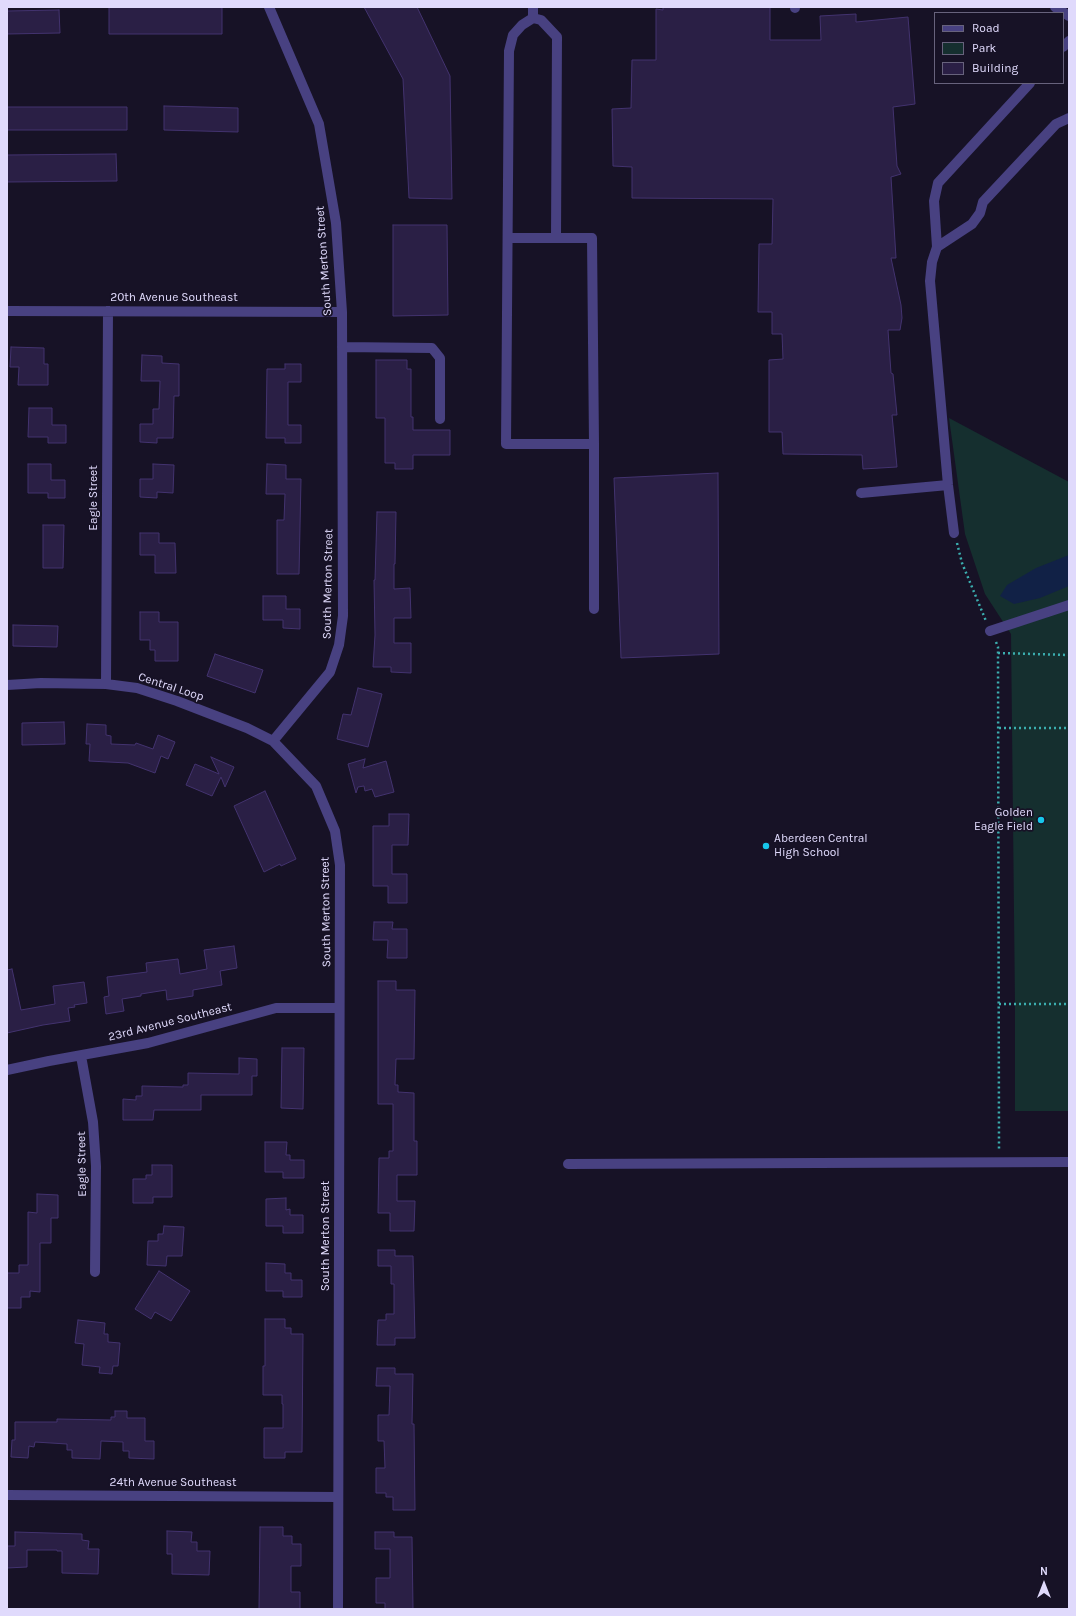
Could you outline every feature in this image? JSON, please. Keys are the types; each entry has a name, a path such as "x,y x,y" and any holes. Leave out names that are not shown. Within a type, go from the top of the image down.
{"street":[{"name":"South Merton Street","path":"269,7 319,124 336,223 342,312 343,616 340,645 330,672 273,742 316,786 335,831 340,865 338,1609"},
{"path":"532,18 533,7"},
{"path":"556,238 557,37 541,20 532,18 522,25 513,35 509,51 506,444 594,444"},
{"path":"954,533 948,485 930,281 932,262 937,247 934,201 938,182 1029,84"},
{"path":"937,247 972,224 980,213 983,202 1056,124 1069,118"},
{"path":"508,238 592,238 594,609"},
{"name":"20th Avenue Southeast","path":"7,311 342,312"},
{"name":"Eagle Street","path":"106,684 108,311"},
{"path":"342,347 432,348 440,358 440,420"},
{"path":"861,493 948,485"},
{"path":"990,631 1069,606"},
{"name":"Central Loop","path":"7,685 42,683 106,684 137,688 177,701 247,728 273,742"},
{"name":"23rd Avenue Southeast","path":"7,1070 49,1061 148,1044 276,1008 340,1008"},
{"name":"Eagle Street","path":"81,1056 93,1122 96,1166 95,1272"},
{"path":"568,1164 1069,1162"},
{"name":"24th Avenue Southeast","path":"7,1495 338,1497"}],"path":[{"path":"954,533 962,563 998,647 999,1162"},
{"path":"998,653 1069,656"},
{"path":"999,728 1069,728"},
{"path":"999,1004 1069,1004"}],"green space":[{"name":"Golden Eagle Field","path":"949,418 1069,482 1069,1111 1015,1111 1011,634 985,594 965,534"}],"water":[{"path":"1069,555 1069,586 1040,598 1014,604 1000,596 1007,585 1036,568"}],"building":[{"path":"109,7 222,7 222,34 109,34"},
{"path":"364,7 417,7 450,76 452,199 409,198 403,79"},
{"path":"663,7 770,7 770,40 821,40 820,16 856,14 856,22 908,17 915,104 893,107 897,166 901,174 891,177 896,258 891,258 901,305 902,318 900,330 888,330 891,373 893,374 897,415 892,415 897,467 863,469 862,455 783,454 782,432 769,432 769,360 783,359 782,334 772,334 772,312 758,312 759,244 772,244 773,199 632,198 632,167 613,166 612,109 631,108 632,60 656,60 656,9 663,10"},
{"path":"59,10 60,33 7,34 7,11"},
{"path":"164,106 238,108 238,132 164,130"},
{"path":"7,107 127,107 127,130 7,130"},
{"path":"116,154 117,181 7,182 7,155"},
{"path":"393,225 447,225 448,315 393,316"},
{"path":"11,347 44,348 44,364 48,364 48,385 18,385 19,367 10,367"},
{"path":"142,355 162,356 162,363 179,364 179,396 174,396 173,438 157,438 157,443 140,442 140,424 153,424 153,409 159,409 160,381 141,381"},
{"path":"376,360 407,360 407,369 411,369 411,417 413,417 413,430 450,430 450,455 413,455 413,469 395,469 395,463 385,463 385,418 376,418"},
{"path":"285,364 301,364 301,382 288,382 288,425 301,425 301,443 285,443 285,438 266,438 267,369 285,369"},
{"path":"29,408 52,408 52,425 66,425 66,443 48,443 48,437 28,437"},
{"path":"28,464 51,464 51,480 65,480 65,498 48,498 48,493 28,493"},
{"path":"153,464 174,465 173,493 157,492 157,498 140,497 140,479 153,479"},
{"path":"267,464 286,465 286,479 301,479 299,574 277,574 277,520 284,520 285,494 266,494"},
{"path":"718,473 719,654 621,658 614,478"},
{"path":"377,512 396,512 394,589 410,588 411,618 394,618 394,643 411,643 411,673 391,672 391,667 373,667 375,635 374,580"},
{"path":"43,525 64,525 63,568 43,568"},
{"path":"140,533 159,533 159,543 175,543 176,573 155,573 155,555 140,555"},
{"path":"263,596 286,596 286,609 300,609 300,629 283,628 283,620 263,620"},
{"path":"140,612 159,612 159,622 178,622 178,661 155,661 155,650 150,650 150,640 140,640"},
{"path":"13,625 58,626 57,647 13,646"},
{"path":"215,654 263,670 255,693 207,676"},
{"path":"358,688 382,694 368,747 337,739 343,714 351,715"},
{"path":"64,722 65,744 22,745 22,723"},
{"path":"87,724 106,725 106,735 111,736 111,744 135,745 136,743 153,749 158,735 175,742 168,759 161,756 155,773 128,763 89,761 90,744 86,744"},
{"path":"211,757 234,767 225,787 221,777 212,796 186,785 195,764 219,774"},
{"path":"365,759 363,768 386,761 394,792 375,797 372,789 365,791 364,786 358,787 356,793 348,764"},
{"path":"265,791 296,859 281,866 280,864 264,872 234,806"},
{"path":"389,814 409,814 408,845 392,845 392,874 407,874 407,903 388,903 388,886 373,886 373,826 389,826"},
{"path":"374,922 393,922 392,929 407,929 407,958 387,958 388,940 373,940"},
{"path":"234,946 237,968 220,971 222,985 193,990 193,996 167,1000 166,990 141,994 141,996 122,999 124,1011 106,1014 104,997 109,996 107,977 147,972 146,963 178,959 180,974 207,969 204,950"},
{"path":"12,969 21,1010 55,1004 53,986 84,982 87,1003 74,1005 75,1007 68,1008 70,1021 7,1033 7,970"},
{"path":"378,981 396,981 396,990 415,990 414,1059 396,1059 395,1085 398,1085 398,1092 414,1093 414,1141 417,1141 417,1175 397,1175 397,1201 415,1201 414,1231 390,1231 390,1213 378,1213 379,1158 389,1158 389,1151 393,1151 393,1104 378,1104"},
{"path":"282,1048 304,1048 303,1109 281,1108"},
{"path":"239,1058 257,1059 257,1076 252,1076 252,1095 201,1095 201,1110 154,1110 153,1120 123,1120 123,1099 136,1100 136,1096 142,1096 142,1086 183,1087 183,1085 188,1085 188,1073 239,1074"},
{"path":"265,1142 287,1142 286,1155 290,1155 290,1160 304,1160 304,1178 283,1178 283,1172 265,1172"},
{"path":"152,1165 172,1165 172,1197 153,1197 153,1203 133,1203 133,1179 146,1179 146,1175 152,1175"},
{"path":"37,1194 58,1195 58,1218 51,1218 51,1243 40,1243 40,1292 30,1291 30,1297 21,1297 21,1308 7,1308 7,1273 19,1273 19,1265 28,1265 28,1212 37,1213"},
{"path":"286,1198 286,1210 290,1209 290,1215 303,1215 303,1233 283,1233 283,1226 266,1226 266,1199"},
{"path":"164,1226 184,1227 182,1256 167,1256 166,1266 147,1265 148,1241 158,1241 158,1234 163,1234"},
{"path":"378,1250 395,1250 395,1256 413,1256 415,1338 395,1338 395,1345 377,1345 378,1320 386,1320 386,1314 394,1314 394,1284 391,1284 391,1266 378,1266"},
{"path":"266,1263 285,1264 285,1273 291,1273 291,1280 302,1280 302,1297 283,1297 283,1291 266,1291"},
{"path":"159,1271 190,1291 171,1321 155,1312 151,1319 135,1309"},
{"path":"265,1319 285,1319 285,1328 291,1328 291,1334 303,1334 302,1452 285,1452 285,1458 264,1458 264,1428 283,1428 282,1395 263,1395 263,1366 265,1366"},
{"path":"78,1320 105,1323 104,1334 108,1334 108,1342 120,1343 118,1366 113,1366 112,1374 99,1373 100,1367 82,1365 84,1344 75,1343"},
{"path":"377,1368 395,1368 395,1374 413,1374 412,1424 414,1424 415,1510 393,1510 393,1497 386,1497 386,1493 376,1493 376,1468 385,1468 384,1441 378,1441 378,1415 389,1415 390,1386 376,1386"},
{"path":"115,1411 127,1411 127,1418 145,1418 145,1441 154,1441 154,1459 129,1458 129,1451 123,1451 123,1442 101,1441 100,1459 72,1458 72,1450 67,1450 67,1444 35,1442 34,1447 29,1446 28,1458 11,1457 12,1440 15,1440 15,1422 57,1422 57,1419 111,1420 111,1417 115,1417"},
{"path":"260,1527 283,1527 283,1536 292,1536 292,1544 301,1544 301,1566 291,1566 291,1592 300,1592 300,1609 259,1609"},
{"path":"167,1531 192,1532 191,1542 197,1542 197,1551 210,1551 209,1575 172,1574 172,1554 167,1554"},
{"path":"15,1532 82,1534 82,1540 89,1541 88,1549 99,1549 98,1574 62,1573 62,1551 57,1550 27,1550 27,1567 7,1568 7,1546 15,1546"},
{"path":"375,1532 394,1532 394,1537 412,1537 413,1609 385,1609 385,1603 376,1603 376,1578 390,1578 390,1549 375,1549"}],"place":[{"name":"Golden Eagle Field","path":"1041,820"},
{"name":"Aberdeen Central High School","path":"766,846"}]}
